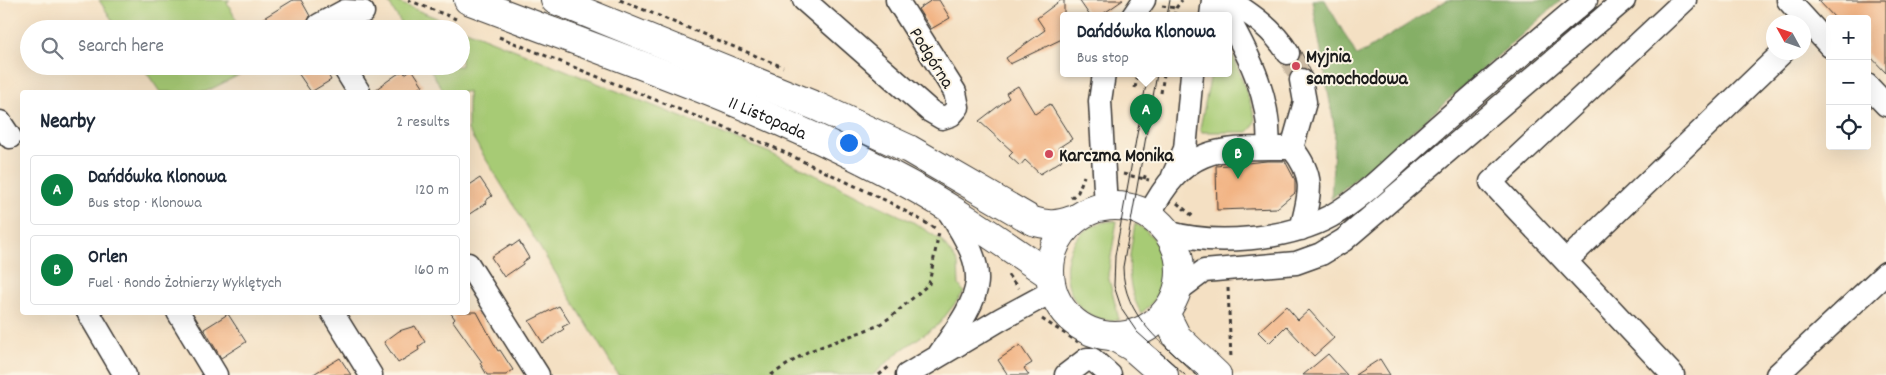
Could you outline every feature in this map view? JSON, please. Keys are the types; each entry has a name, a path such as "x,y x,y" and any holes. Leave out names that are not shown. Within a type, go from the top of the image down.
{"main road":[{"name":"11 Listopada","path":"555,0 818,107 909,150 1032,221 1041,224 1057,225 1070,211"},
{"name":"11 Listopada","path":"463,10 709,93 815,138 944,205 1016,250 1051,283"},
{"path":"1164,375 1132,347 1114,337 1087,329 1074,321 1059,305 1051,283 1054,246 1070,211 1088,212 1106,207 1133,208 1158,224 1180,260 1171,302 1177,337 1217,375"},
{"path":"1114,337 1142,330 1171,302"}],"street":[{"name":"Podgórna","path":"804,0 930,111 942,118 951,115 958,107 955,92 897,0"},
{"path":"1136,12 1144,0"},
{"path":"1218,0 1225,12"},
{"path":"1229,0 1257,17 1279,39 1288,52"},
{"path":"1192,77 1185,149 1171,179 1158,224 1192,238 1274,235 1301,229 1331,216 1354,200 1586,0"},
{"path":"1171,302 1204,271 1296,263 1321,254 1344,240 1624,0"},
{"path":"1673,375 1490,182 1685,0"},
{"path":"1788,0 1798,15"},
{"path":"328,20 345,11 361,13"},
{"path":"1232,24 1249,56 1264,102 1270,127 1268,148"},
{"path":"1811,32 1826,43"},
{"path":"1566,261 1775,60"},
{"path":"347,75 355,90"},
{"path":"1104,77 1100,101 1106,207"},
{"path":"1292,148 1305,102 1301,80"},
{"path":"1871,89 1886,105"},
{"path":"1171,179 1202,155 1222,149 1292,148 1303,161 1309,177 1309,198 1301,229"},
{"path":"938,356 968,313 974,300 978,280 971,246 944,205"},
{"path":"470,267 538,375"},
{"path":"1777,375 1886,273"},
{"path":"907,375 1051,283"},
{"path":"90,315 125,375"},
{"path":"180,315 216,375"},
{"path":"334,315 371,375"},
{"path":"1066,375 1092,358 1110,375"}],"path":[{"path":"408,0 463,10"},
{"path":"1175,12 1182,0"},
{"path":"492,34 812,164 902,209 939,231 929,284 877,326 807,352 772,375"},
{"path":"1135,88 1137,77"},
{"path":"1161,93 1164,77"},
{"path":"1070,211 1085,173"},
{"path":"1144,179 1146,173"}],"green space":[{"path":"99,0 230,0 227,2 236,20 112,20"},
{"path":"387,0 392,0 441,20 399,20"},
{"path":"1312,0 1325,0 1357,56 1447,0 1561,0 1422,123 1331,199 1335,131"},
{"path":"470,32 770,153 913,222 941,240 958,263 959,285 964,292 939,324 900,351 873,375 618,375 470,133 470,90 443,90 434,75 470,75"},
{"path":"1232,57 1234,57 1254,114 1254,124 1248,132 1202,132 1200,128 1210,77 1232,77"},
{"path":"148,75 239,75 209,90 159,90"},
{"path":"1117,221 1108,275 1119,320 1097,318 1081,308 1071,292 1067,273 1069,254 1078,237 1094,225"},
{"path":"1135,224 1147,232 1156,242 1162,254 1164,266 1159,292 1152,303 1141,313 1132,291 1129,270"}],"building":[{"path":"293,0 301,0 310,16 308,20 262,19"},
{"path":"932,0 939,0 950,18 931,29 918,9"},
{"path":"1061,0 1064,0 1064,12 1060,12 1060,40 1010,64 1006,58 1045,30 1037,18"},
{"path":"1079,0 1123,0 1106,12 1087,12"},
{"path":"1818,0 1886,0 1886,73 1871,57 1871,15 1832,15"},
{"path":"1300,50 1311,72 1299,67 1289,75 1284,65 1296,63 1300,58"},
{"path":"299,75 328,75 331,80 314,90 310,90"},
{"path":"396,75 416,75 423,86 416,90 375,90"},
{"path":"1018,86 1035,114 1050,104 1072,139 1058,148 1063,155 1061,161 1040,174 1025,160 1020,166 1009,156 1013,152 979,121 1009,98 1006,93"},
{"path":"1285,161 1295,180 1295,193 1277,208 1217,210 1216,166"},
{"path":"480,178 492,196 485,201 486,203 470,214 470,185"},
{"path":"519,241 529,258 504,277 491,257"},
{"path":"559,306 570,323 562,327 564,329 543,343 529,321"},
{"path":"1286,306 1298,320 1309,310 1334,338 1314,356 1286,326 1269,343 1258,332"},
{"path":"470,312 477,312 498,351 500,350 513,370 506,375 487,375 480,363 482,362 453,321 455,319 452,315 470,315"},
{"path":"229,315 246,342 221,358 204,329"},
{"path":"415,326 425,342 418,347 419,350 398,363 384,342 399,331"},
{"path":"1020,345 1032,363 1024,368 1029,375 1008,375 998,360"},
{"path":"1328,354 1347,375 1303,375"},
{"path":"340,358 351,375 312,375"},
{"path":"1380,359 1390,375 1355,375"}],"tunnel":[{"path":"1288,53 1301,80"}],"tram line":[{"path":"1168,12 1170,0"},
{"path":"1150,77 1145,90 1115,256 1114,286 1122,310 1137,332 1185,375"},
{"path":"1156,77 1123,267 1125,285 1130,301 1148,328 1159,341 1198,375"}],"place":[{"name":"Myjnia samochodowa","path":"1296,66"},
{"name":"Dańdówka Klonowa","path":"1146,135"},
{"name":"Karczma Monika","path":"1049,154"},
{"name":"Orlen","path":"1238,179"}]}
